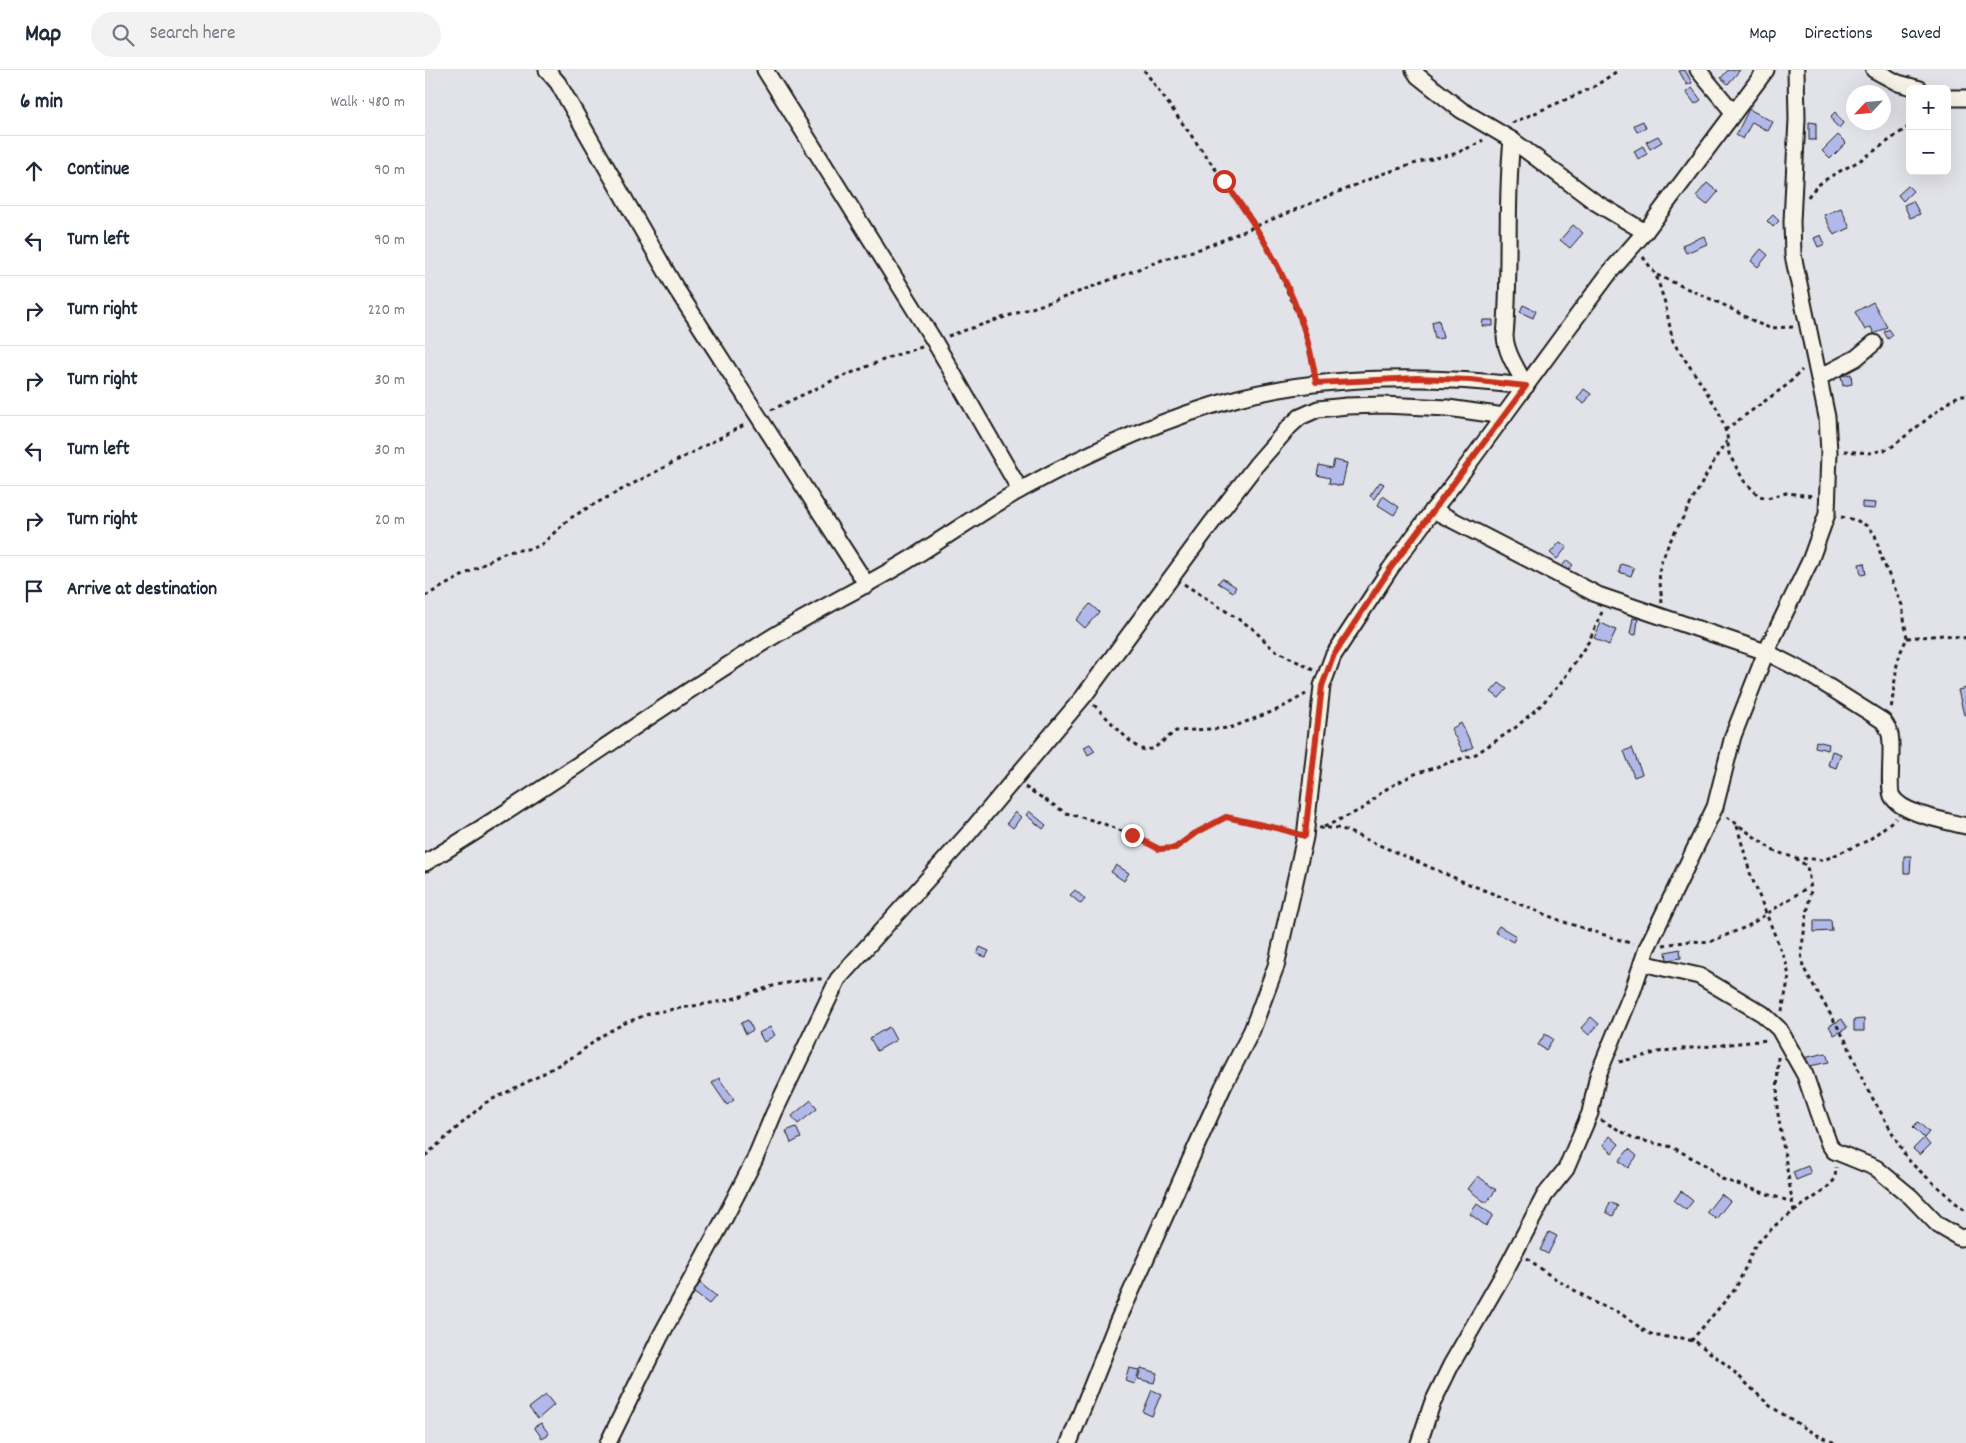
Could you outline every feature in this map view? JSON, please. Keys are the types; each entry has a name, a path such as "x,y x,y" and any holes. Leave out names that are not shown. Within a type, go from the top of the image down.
{"street":[{"path":"547,70 558,83 675,286 867,585"},
{"path":"765,70 933,339 1021,490"},
{"path":"1414,70 1461,110 1512,140 1595,202 1645,232"},
{"path":"1698,70 1733,112"},
{"path":"1069,1443 1116,1325 1223,1087 1252,1030 1276,966 1305,832 1324,682 1333,656 1390,569 1433,510 1610,272 1645,232 1766,70"},
{"path":"1419,1443 1432,1404 1451,1365 1516,1251 1545,1195 1566,1169 1590,1114 1601,1067 1644,955 1715,807 1733,736 1766,652 1810,561 1827,506 1829,452 1827,417 1793,255 1792,222 1797,119 1797,70"},
{"path":"1873,70 1906,85"},
{"path":"1951,98 1966,98"},
{"path":"1512,140 1508,175 1508,280 1505,336 1508,351 1526,386"},
{"path":"1820,377 1856,358 1874,343"},
{"path":"425,863 499,819 764,642 867,585 1021,490 1110,445 1195,412 1239,398 1316,383 1417,378 1470,380 1526,386"},
{"path":"608,1443 660,1337 754,1161 774,1113 838,978 944,862 1084,696 1210,525 1267,452 1300,417 1318,409 1383,405 1448,408 1504,416"},
{"path":"1433,510 1598,595 1766,652 1807,673 1883,721 1889,728 1892,774 1890,790 1892,796 1906,808 1966,826"},
{"path":"1644,955 1699,976 1763,1014 1779,1029 1805,1075 1829,1144 1834,1151 1876,1168 1911,1197 1938,1225 1960,1238 1966,1237"}],"path":[{"path":"1144,70 1256,226 1271,250 1306,335 1314,365 1316,383"},
{"path":"425,596 506,552 534,548 542,544 569,518 805,392 893,356 922,347 933,339 954,335 1020,314 1162,260 1203,248 1382,174 1423,161 1454,154 1475,145 1529,114 1592,88 1619,70"},
{"path":"1792,222 1813,188 1830,176 1862,159 1906,129"},
{"path":"1634,244 1656,275 1665,303 1673,342 1719,412 1725,430 1729,454 1744,481 1759,496 1767,498 1786,493 1795,493 1827,506 1869,527 1875,535 1882,559 1902,605 1907,638 1897,664 1889,728"},
{"path":"1656,275 1726,306 1769,328 1792,326 1809,331"},
{"path":"1725,430 1787,385 1799,374 1815,354"},
{"path":"1829,452 1837,450 1851,453 1869,453 1889,449 1950,401 1960,395 1966,395"},
{"path":"1663,617 1659,572 1662,560 1690,503 1727,441"},
{"path":"1084,696 1115,724 1129,741 1141,749 1153,749 1176,731 1230,728 1279,709 1324,682 1273,649 1252,628 1202,597 1173,576"},
{"path":"1323,828 1364,808 1383,791 1415,774 1476,754 1515,728 1541,705 1561,683 1589,641 1608,598"},
{"path":"1907,638 1943,635 1966,638"},
{"path":"1014,780 1066,813 1099,822 1132,835 1159,849 1175,848 1194,834 1226,817 1281,829 1305,832 1323,828 1340,828 1456,879 1644,955 1691,941 1709,942 1748,926 1811,885"},
{"path":"1715,807 1737,826 1774,851 1795,858 1824,860 1869,840 1891,823 1906,808"},
{"path":"1601,1067 1663,1051 1778,1039 1789,976 1786,963 1750,873 1737,826"},
{"path":"1795,858 1807,866 1811,885 1801,952 1803,967 1847,1044 1865,1083 1905,1155 1966,1212"},
{"path":"425,1156 485,1102 537,1077 576,1055 606,1033 651,1012 729,1000 776,985 810,979 838,978"},
{"path":"1778,1056 1777,1108 1794,1212"},
{"path":"1590,1114 1635,1139 1672,1147 1707,1166 1722,1179 1792,1202"},
{"path":"1691,1341 1736,1288 1756,1244 1768,1232 1825,1190 1835,1179 1834,1151"},
{"path":"1516,1251 1548,1274 1597,1304 1620,1313 1646,1332 1656,1336 1682,1338 1696,1342 1728,1366 1770,1406 1813,1433 1835,1443"}],"building":[{"path":"1685,70 1692,83 1687,85 1679,71"},
{"path":"1728,70 1740,70 1728,84 1721,78"},
{"path":"1692,88 1701,100 1695,104 1686,92"},
{"path":"1749,109 1773,122 1768,131 1752,122 1743,139 1736,135"},
{"path":"1835,112 1843,123 1839,128 1833,122 1831,116"},
{"path":"1643,121 1646,128 1637,132 1634,125"},
{"path":"1809,122 1816,123 1816,140 1809,140"},
{"path":"1838,135 1846,143 1830,159 1822,151"},
{"path":"1658,136 1662,142 1650,149 1646,142"},
{"path":"1643,146 1647,154 1638,159 1634,151"},
{"path":"1707,183 1718,192 1707,205 1696,196"},
{"path":"1908,186 1913,191 1903,201 1898,195"},
{"path":"1913,201 1920,214 1910,218 1904,205"},
{"path":"1841,208 1850,228 1834,235 1824,215"},
{"path":"1773,215 1779,221 1773,227 1767,221"},
{"path":"1573,225 1583,233 1570,248 1560,240"},
{"path":"1821,235 1825,244 1818,247 1814,238"},
{"path":"1704,236 1707,244 1686,253 1682,245"},
{"path":"1761,249 1768,255 1758,267 1751,261"},
{"path":"1873,302 1887,327 1874,334 1871,327 1865,330 1855,312"},
{"path":"1523,305 1536,311 1533,318 1520,312"},
{"path":"1439,320 1443,338 1435,339 1432,322"},
{"path":"1483,320 1493,320 1493,326 1482,326"},
{"path":"1889,329 1893,335 1888,339 1884,332"},
{"path":"1851,374 1852,384 1843,386 1841,376"},
{"path":"1584,389 1591,394 1584,404 1577,399"},
{"path":"1334,460 1347,463 1342,486 1329,483 1330,478 1317,475 1319,465 1332,468"},
{"path":"1380,482 1384,484 1374,499 1370,496"},
{"path":"1383,496 1399,507 1394,515 1378,505"},
{"path":"1862,502 1876,503 1875,509 1862,508"},
{"path":"1560,542 1567,547 1557,559 1550,553"},
{"path":"1567,560 1573,565 1565,574 1559,570"},
{"path":"1864,563 1866,574 1861,575 1859,564"},
{"path":"1621,564 1634,568 1631,576 1619,572"},
{"path":"1222,578 1236,587 1233,592 1218,583"},
{"path":"1090,604 1099,612 1085,628 1076,620"},
{"path":"1633,618 1638,619 1636,635 1630,634"},
{"path":"1601,623 1616,630 1609,645 1594,638"},
{"path":"1499,683 1507,689 1499,698 1491,692"},
{"path":"1966,688 1966,714 1964,715 1958,690"},
{"path":"1461,723 1473,747 1463,752 1451,729"},
{"path":"1816,741 1829,744 1828,750 1815,747"},
{"path":"1090,744 1095,751 1088,755 1084,747"},
{"path":"1632,748 1642,774 1634,777 1624,751"},
{"path":"1832,751 1841,754 1836,768 1828,765"},
{"path":"1029,811 1046,825 1043,829 1026,815"},
{"path":"1015,812 1021,817 1013,828 1007,823"},
{"path":"1904,856 1911,856 1910,873 1904,873"},
{"path":"1116,865 1129,873 1124,881 1111,872"},
{"path":"1075,890 1085,899 1081,904 1070,895"},
{"path":"1814,920 1831,920 1832,931 1814,932"},
{"path":"1499,926 1516,936 1513,942 1495,932"},
{"path":"980,947 989,951 986,957 977,954"},
{"path":"1680,949 1681,958 1667,960 1666,952"},
{"path":"1591,1017 1599,1024 1589,1035 1581,1028"},
{"path":"1842,1019 1847,1028 1834,1035 1829,1026"},
{"path":"1864,1019 1864,1031 1854,1031 1854,1020"},
{"path":"748,1020 753,1030 746,1034 741,1023"},
{"path":"770,1027 775,1035 764,1042 759,1033"},
{"path":"889,1027 896,1040 877,1051 870,1038"},
{"path":"1545,1034 1553,1039 1546,1050 1538,1045"},
{"path":"1826,1053 1829,1062 1805,1067 1803,1058"},
{"path":"719,1078 734,1100 727,1105 712,1083"},
{"path":"811,1100 817,1109 798,1124 792,1116"},
{"path":"1918,1122 1929,1132 1924,1138 1913,1127"},
{"path":"796,1127 801,1138 791,1143 786,1131"},
{"path":"1610,1136 1619,1144 1612,1153 1603,1145"},
{"path":"1924,1138 1930,1145 1920,1155 1913,1149"},
{"path":"1629,1149 1637,1156 1628,1168 1619,1161"},
{"path":"1808,1166 1811,1174 1796,1180 1793,1172"},
{"path":"1478,1176 1496,1190 1486,1203 1468,1189"},
{"path":"1681,1191 1693,1201 1686,1210 1674,1201"},
{"path":"1721,1194 1730,1201 1716,1219 1707,1212"},
{"path":"1610,1202 1618,1206 1613,1216 1606,1212"},
{"path":"1477,1204 1493,1215 1486,1226 1470,1214"},
{"path":"1549,1232 1557,1236 1548,1254 1540,1250"},
{"path":"700,1283 716,1296 709,1304 693,1292"},
{"path":"1129,1368 1139,1370 1135,1384 1125,1381"},
{"path":"1141,1368 1157,1373 1154,1383 1138,1379"},
{"path":"1152,1390 1161,1394 1152,1416 1143,1412"},
{"path":"546,1395 554,1405 538,1419 529,1408"},
{"path":"541,1423 549,1434 542,1438 534,1427"}],"route":[{"path":"1132,835 1159,849 1175,848 1213,822 1226,817 1305,836 1322,686 1333,656 1390,569 1526,386 1470,380 1417,378 1316,383 1314,365 1306,335 1271,250 1224,181"}]}
